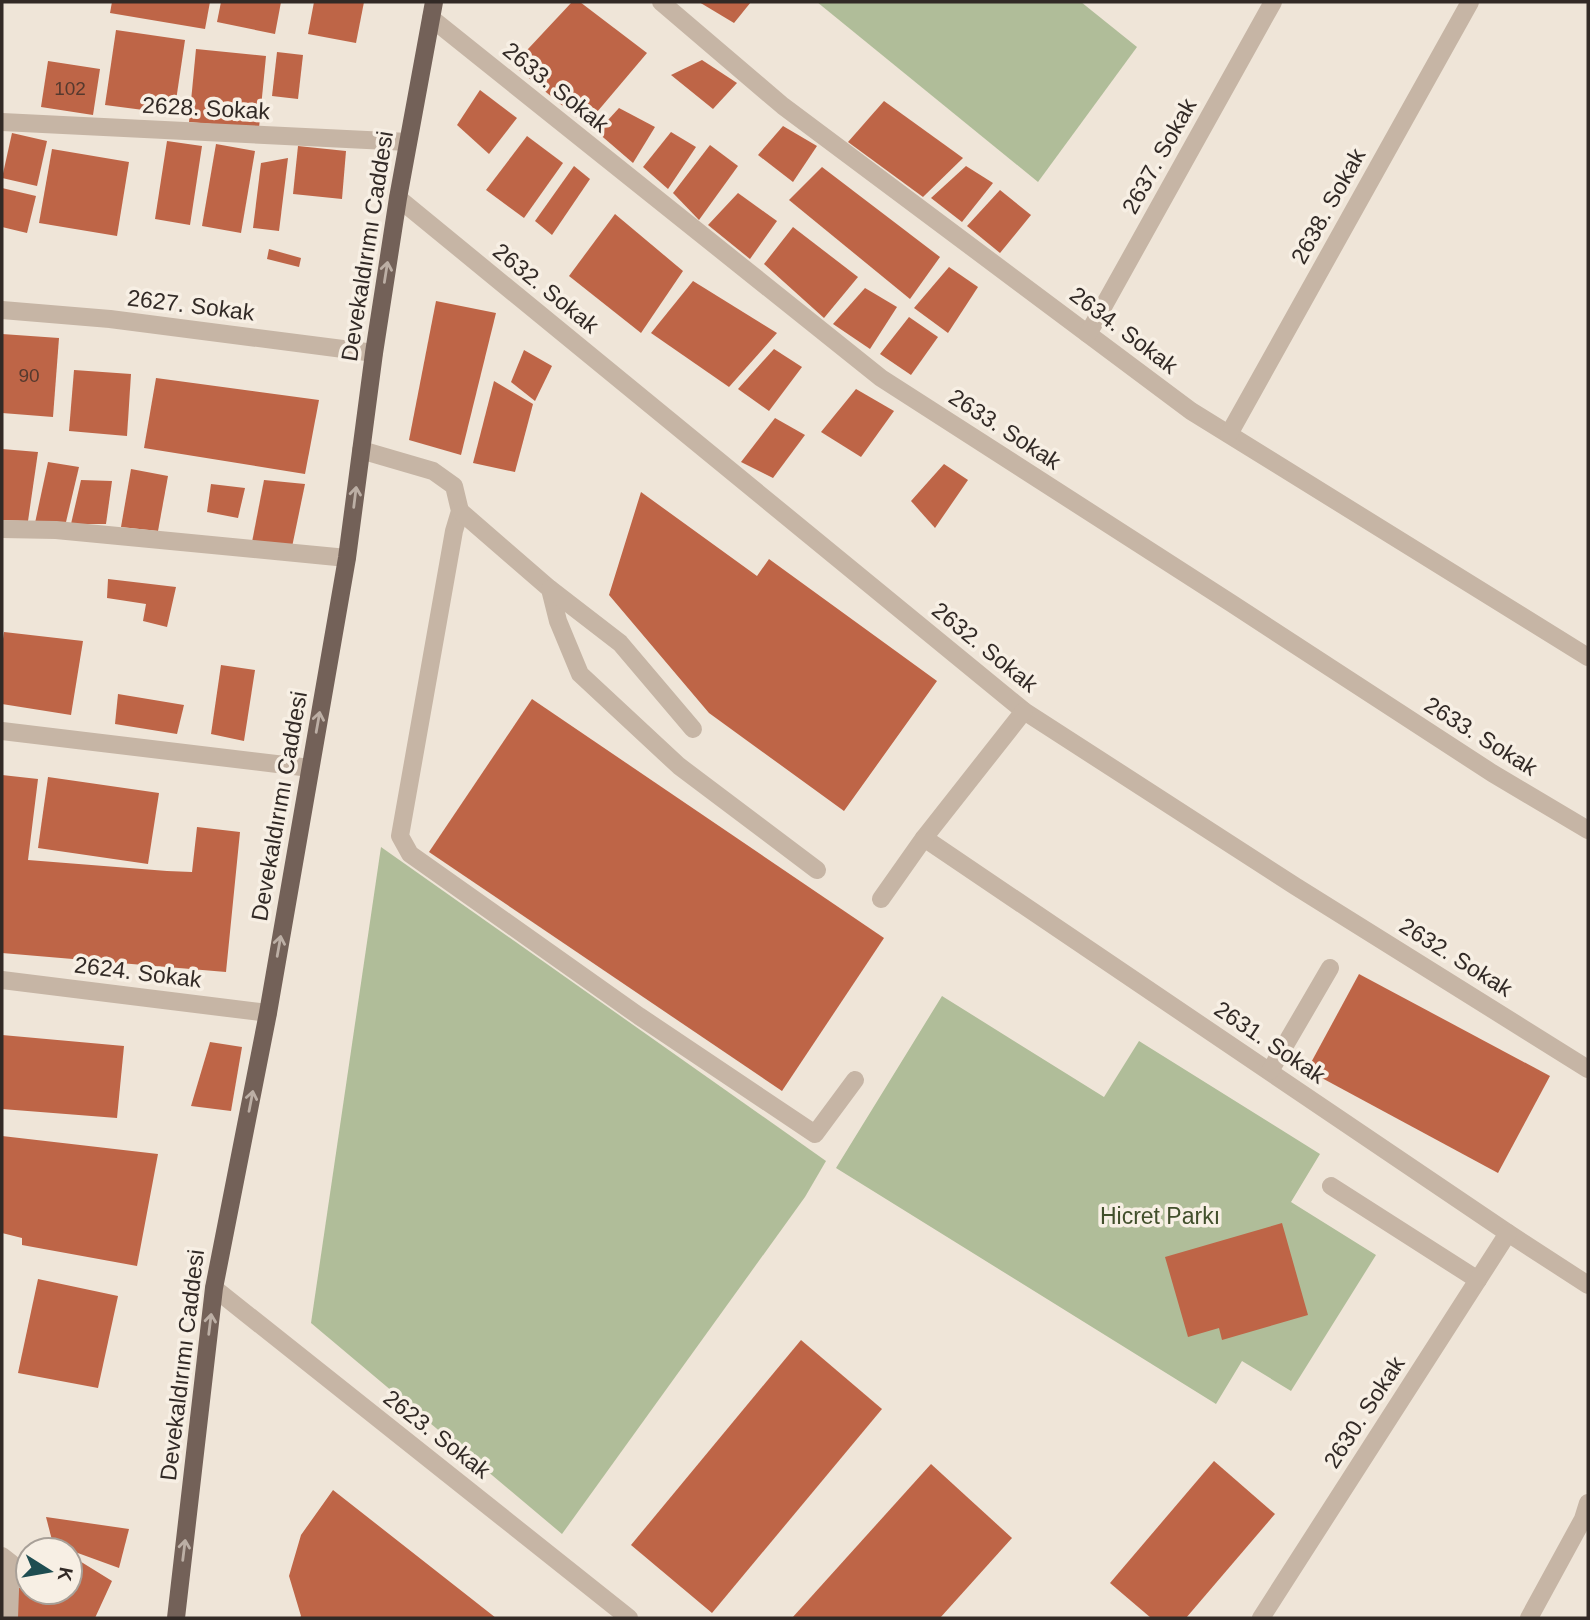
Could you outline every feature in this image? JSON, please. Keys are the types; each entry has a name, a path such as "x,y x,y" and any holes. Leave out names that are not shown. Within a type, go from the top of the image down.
{"main road":[{"name":"Devekaldırımı Caddesi","path":"176,1618 214,1288 268,1013 347,558 398,198 433,10"}],"street":[{"name":"2634. Sokak","path":"661,2 783,106 1191,411 1588,657"},
{"name":"2637. Sokak","path":"1088,334 1273,2"},
{"name":"2638. Sokak","path":"1228,434 1470,2"},
{"name":"2633. Sokak","path":"433,10 881,379 1492,773 1588,830"},
{"name":"2628. Sokak","path":"2,122 408,142"},
{"name":"2632. Sokak","path":"398,198 1024,711 1588,1069"},
{"name":"2627. Sokak","path":"2,310 110,319 374,353"},
{"path":"361,450 433,471 454,486 460,511 454,531 400,836 410,854 639,1016 815,1134 855,1080"},
{"path":"460,511 550,589 620,643 693,729"},
{"path":"2,529 56,530 347,558"},
{"path":"550,589 558,621 580,674 679,766 817,870"},
{"path":"881,899 924,838 1024,711"},
{"path":"2,731 310,768"},
{"name":"2631. Sokak","path":"924,838 1588,1285"},
{"path":"1270,1071 1330,968"},
{"name":"2624. Sokak","path":"2,980 268,1013"},
{"path":"1331,1186 1478,1280"},
{"name":"2630. Sokak","path":"1261,1618 1508,1233"},
{"name":"2623. Sokak","path":"214,1288 629,1618"},
{"path":"1529,1618 1586,1515"},
{"path":"2,1556 11,1563 9,1618"}],"green space":[{"path":"817,2 1081,2 1137,47 1038,182"},
{"path":"381,847 826,1161 805,1197 562,1534 311,1323"},
{"name":"Hicret Parkı","path":"942,996 1104,1097 1139,1041 1320,1154 1291,1202 1376,1255 1291,1391 1242,1361 1216,1404 836,1168"}],"building":[{"path":"112,2 210,2 205,29 110,13"},
{"path":"221,2 281,2 275,34 217,22"},
{"path":"314,2 364,2 356,43 308,34"},
{"path":"572,2 580,2 647,53 586,125 513,65"},
{"path":"699,2 751,2 734,23"},
{"path":"116,30 185,40 174,114 105,105"},
{"path":"196,49 266,56 259,128 189,122"},
{"path":"277,52 303,55 298,99 272,96"},
{"path":"702,60 737,83 713,109 671,75"},
{"path":"48,61 100,69 93,115 41,107"},
{"path":"480,90 517,118 489,154 457,125"},
{"path":"884,101 963,158 923,197 848,142"},
{"path":"619,108 655,127 633,163 597,132"},
{"path":"783,126 817,146 793,182 758,155"},
{"path":"671,132 696,147 668,189 643,167"},
{"path":"12,133 47,141 37,186 2,178"},
{"path":"527,136 563,163 524,218 486,190"},
{"path":"167,141 202,146 190,225 155,219"},
{"path":"216,144 255,151 241,233 202,226"},
{"path":"710,145 738,166 699,220 673,193"},
{"path":"298,146 346,151 342,199 293,194"},
{"path":"52,149 129,162 117,236 39,223"},
{"path":"288,158 279,231 253,228 261,163"},
{"path":"574,166 590,179 552,235 535,221"},
{"path":"966,166 993,183 962,222 931,198"},
{"path":"822,167 940,257 910,299 789,200"},
{"path":"2,188 36,196 27,233 2,227"},
{"path":"1000,190 1031,215 1000,253 967,226"},
{"path":"738,193 777,221 750,259 708,225"},
{"path":"615,214 683,271 641,333 569,276"},
{"path":"793,227 858,277 824,318 764,264"},
{"path":"269,249 301,258 299,267 267,259"},
{"path":"949,267 978,287 948,333 914,308"},
{"path":"693,281 777,333 729,387 651,333"},
{"path":"865,288 897,307 870,349 833,324"},
{"path":"436,301 496,313 461,455 409,440"},
{"path":"909,317 938,337 911,375 880,354"},
{"path":"2,334 59,338 53,417 2,413"},
{"path":"774,349 802,367 769,411 738,389"},
{"path":"524,350 552,366 535,401 511,382"},
{"path":"74,370 131,374 127,436 69,431"},
{"path":"156,378 319,400 305,474 144,448"},
{"path":"494,381 533,404 515,472 473,463"},
{"path":"856,389 894,411 861,457 821,432"},
{"path":"775,418 805,435 773,478 741,462"},
{"path":"2,449 38,452 28,521 2,520"},
{"path":"48,462 79,467 66,522 35,523"},
{"path":"944,464 968,480 935,528 911,501"},
{"path":"131,469 168,476 158,531 121,527"},
{"path":"81,480 112,481 106,524 71,524"},
{"path":"264,480 305,484 292,547 252,542"},
{"path":"211,484 245,488 238,518 207,512"},
{"path":"641,492 757,576 769,559 937,681 844,811 709,713 609,595"},
{"path":"108,579 176,587 167,627 143,621 146,604 107,598"},
{"path":"4,632 83,641 71,715 2,704"},
{"path":"221,665 255,670 244,741 211,734"},
{"path":"118,694 184,705 177,734 115,724"},
{"path":"532,699 884,938 782,1091 429,852"},
{"path":"2,775 38,779 28,860 192,872 197,827 240,832 226,972 2,953"},
{"path":"48,777 159,793 148,864 38,848"},
{"path":"1359,974 1550,1076 1498,1173 1307,1070"},
{"path":"2,1035 124,1046 117,1118 2,1109"},
{"path":"210,1042 242,1047 231,1111 191,1106"},
{"path":"2,1136 158,1154 137,1266 22,1245 22,1238 2,1233"},
{"path":"1282,1223 1308,1315 1222,1340 1219,1328 1188,1337 1165,1257"},
{"path":"38,1279 118,1296 98,1388 18,1373"},
{"path":"801,1340 882,1409 712,1613 631,1545"},
{"path":"1214,1461 1275,1514 1186,1618 1151,1618 1110,1583"},
{"path":"931,1464 1012,1538 940,1618 792,1618"},
{"path":"333,1490 496,1618 300,1618 289,1576 301,1535"},
{"path":"46,1517 129,1529 119,1568 84,1555 84,1536 51,1536"},
{"path":"84,1564 112,1581 95,1618 7,1618 12,1583 14,1606 84,1606"}]}
